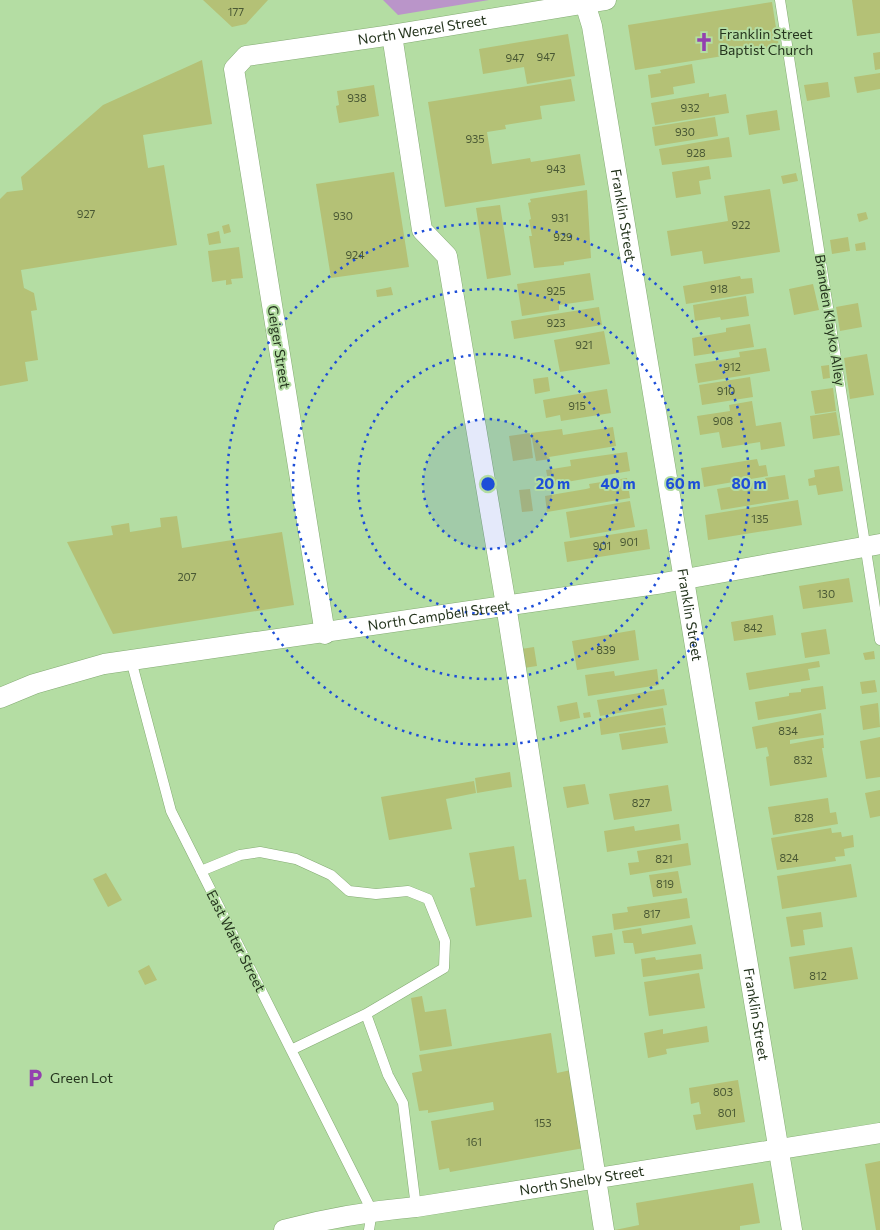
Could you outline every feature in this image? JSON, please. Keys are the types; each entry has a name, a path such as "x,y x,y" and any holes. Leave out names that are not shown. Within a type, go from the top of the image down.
{"street":[{"name":"North Wenzel Street","path":"238,62 246,56 392,35 606,0"},
{"name":"Franklin Street","path":"585,2 592,26 792,1230"},
{"path":"392,35 422,230 447,256 506,605 598,1178 604,1230"},
{"name":"Geiger Street","path":"238,62 234,69 325,634"},
{"name":"North Campbell Street","path":"0,698 34,684 72,672 131,660 325,634 684,579 873,546"},
{"name":"North Shelby Street","path":"284,1230 314,1221 371,1220 416,1207 880,1133"}],"lane":[{"name":"Branden Klayko Alley","path":"780,0 873,546 880,640"},
{"name":"East Water Street","path":"131,660 171,811 291,1050 371,1220"},
{"path":"201,872 240,855 260,852 296,859 331,875 349,891 376,894 408,891 428,899 445,941 444,968 366,1014 291,1050"},
{"path":"366,1014 388,1075 403,1103 416,1207"}],"shaded area":[{"path":"383,0 489,0 398,15"}],"building":[{"path":"203,0 268,0 246,24 232,27"},
{"path":"852,0 880,0 880,33 857,36"},
{"name":"Franklin Street Baptist Church","path":"772,2 779,47 635,70 628,25"},
{"path":"568,34 575,76 527,84 524,67 483,74 479,49"},
{"path":"880,52 880,69 875,70 873,53"},
{"path":"202,60 212,124 143,135 148,168 164,165 177,245 21,270 24,288 34,293 37,310 31,311 38,360 25,362 28,381 0,386 0,199 7,192 23,190 21,177 103,105"},
{"path":"692,64 695,83 673,87 674,94 651,98 648,75 661,73 660,70"},
{"path":"880,73 880,89 857,93 854,77"},
{"path":"571,79 575,101 540,106 542,119 505,125 506,129 487,132 492,164 530,158 531,162 580,154 585,185 445,207 428,102"},
{"path":"828,82 830,97 807,101 804,85"},
{"path":"374,85 379,116 339,123 336,106 339,105 337,91"},
{"path":"709,93 709,97 726,94 729,113 655,125 651,103"},
{"path":"777,110 780,130 749,135 746,115"},
{"path":"715,117 718,136 655,146 652,127"},
{"path":"729,137 732,157 662,165 659,149"},
{"path":"709,166 711,179 699,181 701,194 676,198 672,172"},
{"path":"394,172 409,267 331,278 316,184"},
{"path":"796,173 798,181 783,184 781,176"},
{"path":"770,189 780,252 704,264 702,251 671,256 667,231 728,221 724,196"},
{"path":"587,190 591,258 564,262 564,265 534,268 529,236 532,236 528,203 531,202 530,199"},
{"path":"500,205 511,275 487,279 476,208"},
{"path":"866,212 868,219 859,222 857,214"},
{"path":"229,224 231,232 224,234 222,226"},
{"path":"219,231 221,243 209,245 207,234"},
{"path":"848,237 850,251 832,254 830,240"},
{"path":"865,242 866,250 856,251 855,244"},
{"path":"239,247 243,278 231,279 232,284 226,285 226,280 212,282 208,251"},
{"path":"590,273 594,300 559,305 559,310 522,316 517,284"},
{"path":"740,276 741,279 752,278 754,293 686,304 683,286"},
{"path":"813,284 819,310 794,315 789,289"},
{"path":"391,287 393,295 377,297 376,290"},
{"path":"746,296 749,316 721,320 720,317 695,321 693,305"},
{"path":"858,303 862,327 840,331 836,307"},
{"path":"599,307 602,325 514,339 511,321"},
{"path":"750,324 754,347 694,356 692,338 726,332 726,328"},
{"path":"604,331 610,364 560,372 554,340"},
{"path":"766,348 770,371 698,383 695,364 740,357 739,352"},
{"path":"867,354 874,395 850,399 844,358"},
{"path":"829,365 830,378 823,379 821,366"},
{"path":"548,377 550,391 535,394 533,379"},
{"path":"750,377 753,397 702,405 699,385"},
{"path":"833,388 836,411 815,414 811,391"},
{"path":"607,389 611,413 561,421 560,415 546,418 543,400"},
{"path":"752,401 756,426 781,422 785,446 761,450 760,442 722,448 719,432 700,435 697,416 730,411 729,405"},
{"path":"836,412 840,435 813,439 810,416"},
{"path":"613,427 616,446 549,457 550,459 536,461 531,433 562,429 563,435"},
{"path":"530,433 533,458 513,461 509,436"},
{"path":"627,452 630,471 549,485 546,470 571,466 570,460"},
{"path":"757,459 759,466 766,465 768,476 704,487 701,468"},
{"path":"839,466 843,491 818,495 816,485 809,486 808,479 815,477 814,470"},
{"path":"785,475 789,499 721,510 717,489 766,481 765,478"},
{"path":"627,478 630,498 547,512 545,496 590,488 589,484"},
{"path":"530,489 533,511 522,512 519,490"},
{"path":"798,500 802,525 708,540 705,515"},
{"path":"630,501 635,527 570,538 566,512"},
{"path":"177,516 182,548 282,532 294,605 113,634 67,542 113,535 111,526 129,523 130,532 161,527 160,518"},
{"path":"647,529 650,549 567,562 564,542"},
{"path":"849,578 853,602 803,609 799,586"},
{"path":"773,615 776,635 734,641 731,622"},
{"path":"826,629 830,654 805,658 801,633"},
{"path":"635,630 639,660 577,670 572,641"},
{"path":"534,647 537,666 524,668 521,649"},
{"path":"874,651 875,659 865,660 863,653"},
{"path":"819,661 820,667 808,669 810,680 749,690 746,673"},
{"path":"657,669 659,685 588,696 585,675 614,671 615,676"},
{"path":"875,680 877,692 862,694 860,682"},
{"path":"823,686 826,709 758,720 755,702 789,696 789,693 801,692 801,689"},
{"path":"664,689 667,705 600,716 597,700"},
{"path":"577,702 580,718 560,722 557,706"},
{"path":"878,703 880,727 863,730 860,706"},
{"path":"663,708 666,725 601,735 599,719"},
{"path":"590,712 591,717 584,718 583,713"},
{"path":"821,713 824,735 790,740 790,744 823,738 824,748 822,748 827,777 770,786 766,757 769,756 767,747 756,749 752,727"},
{"path":"665,727 668,743 622,750 619,734"},
{"path":"880,737 880,777 866,779 860,741"},
{"path":"510,772 512,787 477,793 475,778"},
{"path":"474,781 476,793 446,799 452,829 389,840 381,797"},
{"path":"585,784 589,804 567,808 563,787"},
{"path":"668,785 672,811 614,820 609,794"},
{"path":"880,790 880,816 870,818 865,793"},
{"path":"828,798 830,813 836,812 838,824 773,835 768,807"},
{"path":"679,824 681,840 607,852 604,831 634,826 635,831"},
{"path":"831,828 832,833 841,832 842,837 853,835 854,847 844,849 845,856 835,857 836,861 777,870 771,838"},
{"path":"688,843 691,865 630,875 628,863 639,862 637,851"},
{"path":"514,846 519,880 526,879 532,917 476,926 470,888 475,887 469,853"},
{"path":"851,864 857,897 782,909 777,876"},
{"path":"678,871 682,893 653,897 649,875"},
{"path":"106,873 122,900 108,907 93,879"},
{"path":"687,898 690,918 614,930 612,914 628,912 627,907"},
{"path":"821,912 823,927 803,930 805,945 791,947 786,917"},
{"path":"692,925 696,944 635,954 633,943 624,943 622,931 641,928 642,934"},
{"path":"612,933 615,954 595,957 592,936"},
{"path":"852,947 858,979 794,989 789,957"},
{"path":"701,954 703,969 643,977 641,959 655,957 656,960"},
{"path":"149,965 157,980 145,985 138,971"},
{"path":"699,973 705,1008 649,1016 644,982"},
{"path":"422,996 425,1012 446,1009 452,1046 420,1051 411,998"},
{"path":"707,1026 709,1042 666,1049 667,1054 648,1058 644,1033 663,1029 663,1034"},
{"path":"551,1033 557,1073 571,1070 584,1148 450,1172 449,1168 439,1170 431,1121 494,1110 493,1102 428,1113 428,1110 419,1111 412,1073 422,1071 419,1055"},
{"path":"738,1080 745,1122 696,1130 693,1115 701,1114 699,1102 691,1104 689,1088"},
{"path":"880,1161 880,1230 876,1230 865,1164"},
{"path":"753,1183 760,1223 740,1226 740,1230 615,1230 639,1225 636,1203"}],"place":[{"name":"Franklin Street Baptist Church","path":"704,42"},
{"name":"Green Lot","path":"35,1078"}]}
